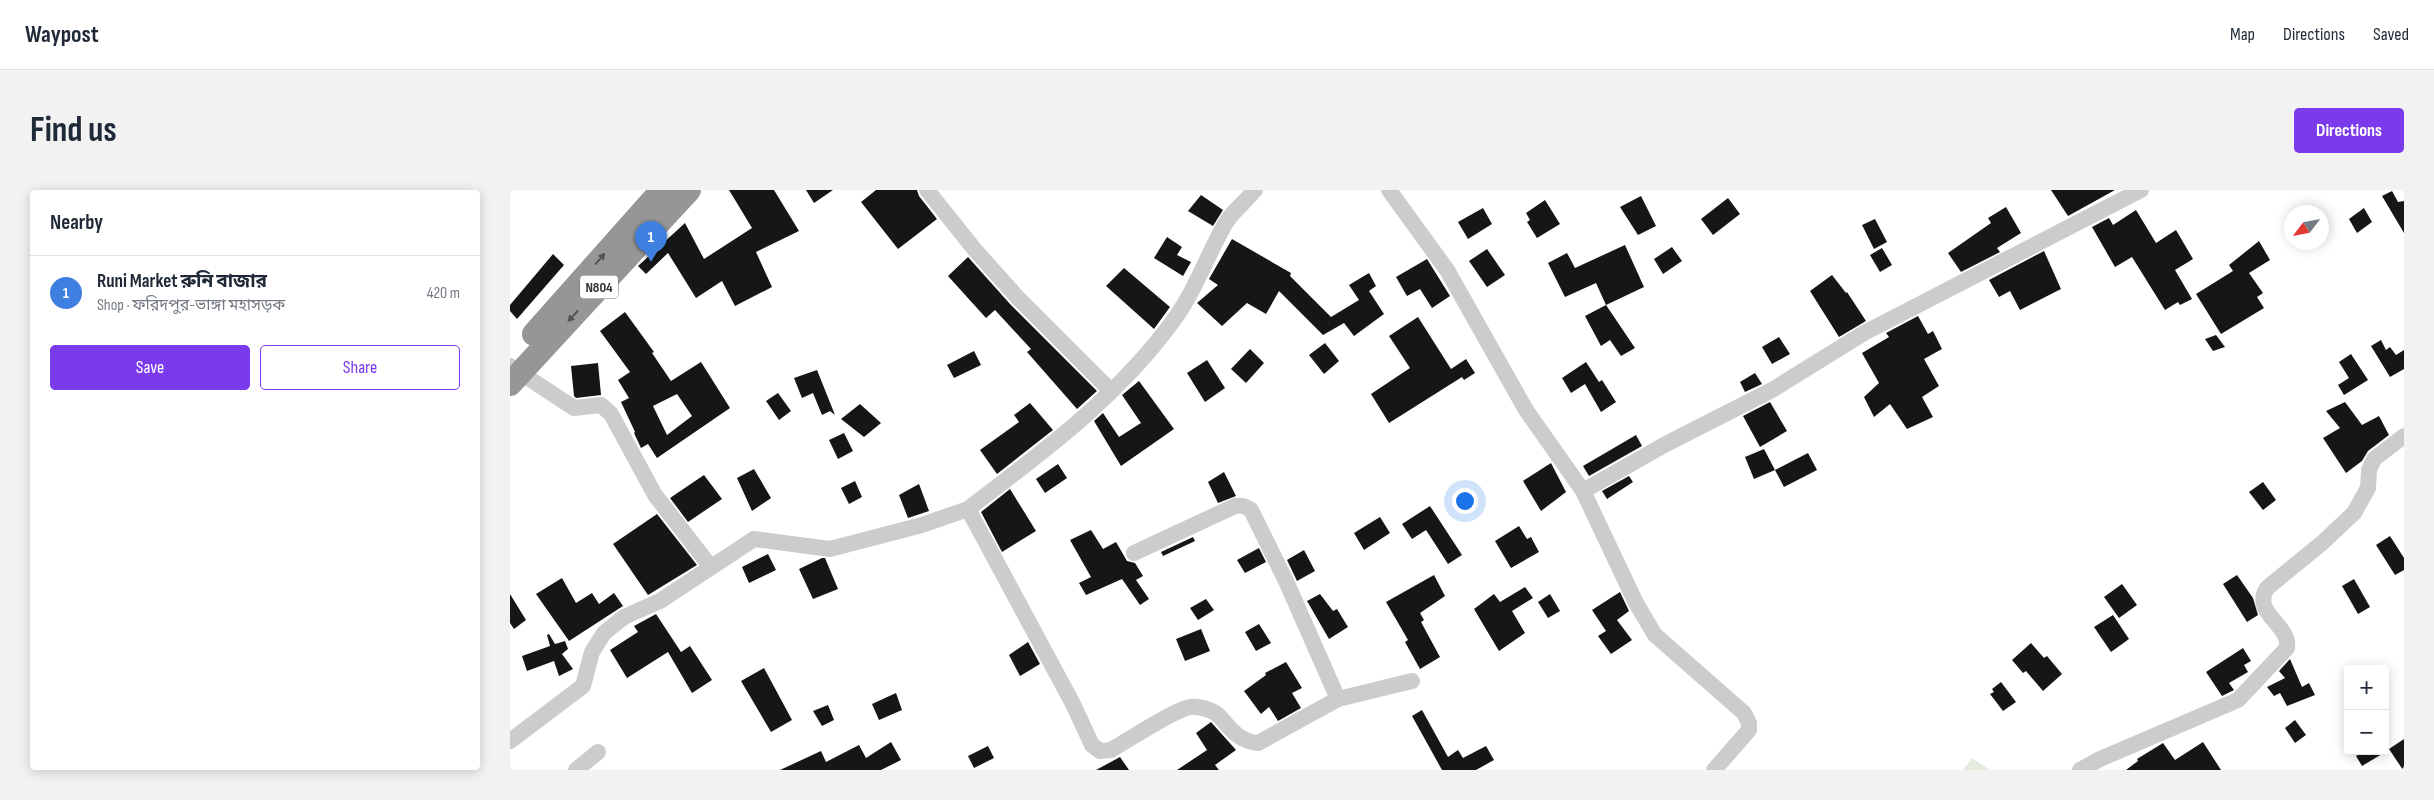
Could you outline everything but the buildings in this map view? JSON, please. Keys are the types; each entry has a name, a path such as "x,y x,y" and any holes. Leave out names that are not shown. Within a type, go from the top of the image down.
{"highway":[{"name":"N804","path":"513,371 659,203 689,190"}],"street":[{"path":"927,190 1011,290 1111,391"},
{"path":"510,741 583,686 592,652 604,633 624,616 660,601 710,566 754,539 830,549 922,525 968,509 1058,441 1133,370 1174,320 1201,273 1226,222 1255,190"},
{"path":"1389,190 1448,270 1526,410 1583,491 1636,603 1655,636 1744,713 1749,723 1749,730 1714,770"},
{"path":"1583,491 1666,444 1772,390 1864,333 2141,190"},
{"path":"513,371 574,408 601,404 611,414 655,495 710,566"},
{"path":"2080,770 2100,759 2238,700 2287,648 2288,642 2285,636 2261,601 2262,595 2267,588 2322,543 2354,513 2368,488 2369,470 2374,459 2404,436"},
{"path":"1134,553 1235,506 1242,505 1247,507 1251,510 1286,581 1338,699"},
{"path":"968,509 1073,704 1092,745 1100,751 1111,750 1187,707 1205,708 1220,716 1231,731 1249,742 1258,743 1338,699 1412,681"},
{"path":"576,770 598,752"}],"shaded area":[{"path":"1972,758 1990,770 1963,770"}],"place":[{"name":"Runi Market রুনি বাজার","path":"651,262"}]}
